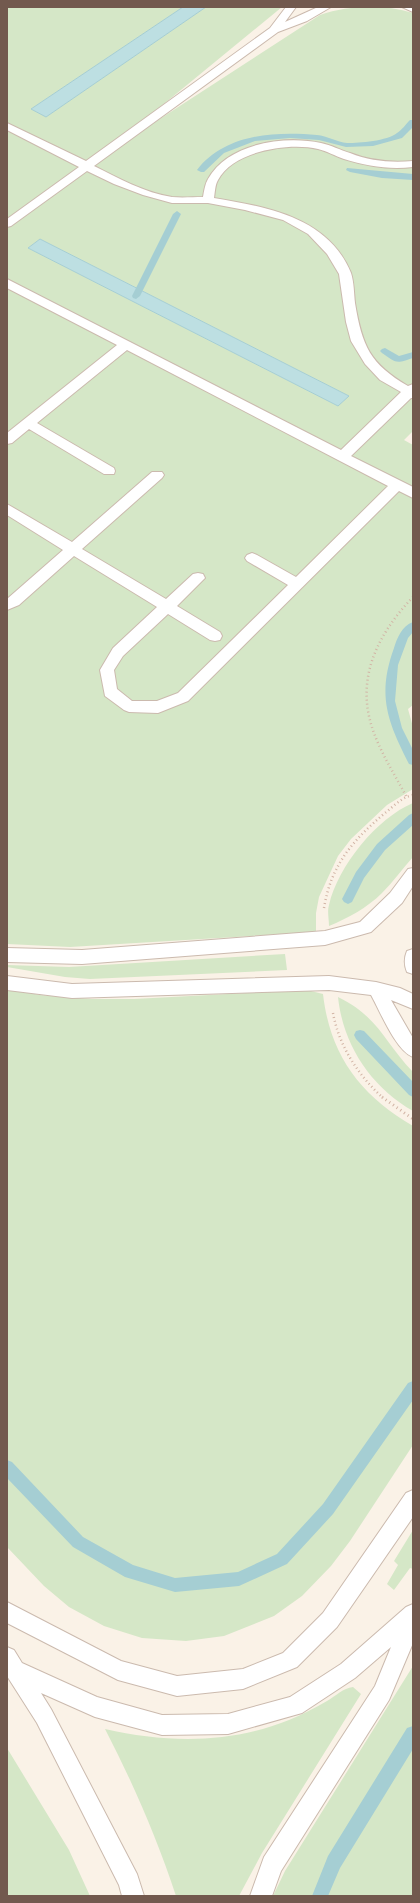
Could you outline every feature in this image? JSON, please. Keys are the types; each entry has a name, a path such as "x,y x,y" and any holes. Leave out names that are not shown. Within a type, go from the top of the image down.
{"lane":[{"path":"274,30 291,7"},
{"path":"7,224 274,30 302,19 326,7"},
{"path":"407,7 413,9"},
{"path":"7,126 118,182 147,193 172,200 208,200 246,207 287,218 312,232 332,252 345,274 352,322 357,341 368,361 384,377 412,392 343,456"},
{"path":"208,200 212,180 223,166 243,153 273,145 300,143 321,146 362,161 385,166 413,164"},
{"path":"7,283 413,493"},
{"path":"7,440 126,344"},
{"path":"28,423 109,470"},
{"path":"7,605 14,601 157,475"},
{"path":"198,578 118,652 106,670 110,692 129,706 158,707 183,697 397,484"},
{"path":"7,509 214,636"},
{"path":"252,558 297,584"},
{"path":"7,955 82,957 325,938 365,927 396,898 413,874"},
{"path":"413,956 413,967"},
{"path":"7,983 72,991 329,983 376,989 400,995 413,1002"},
{"path":"376,989 406,1042 413,1050"},
{"path":"7,1612 118,1670 177,1686 243,1679 290,1660 330,1620 413,1500"},
{"path":"11,1664 95,1707 162,1725 228,1724 295,1706 348,1671 413,1614"},
{"path":"261,1896 272,1865 382,1693 413,1619"},
{"path":"11,1664 44,1716 129,1882 133,1896"}],"path":[{"path":"406,796 384,755 370,723 366,690 370,661 386,628 413,597"},
{"path":"325,938 323,921 325,897 336,868 354,842 406,796 413,795"},
{"path":"329,983 334,1023 349,1059 381,1096 413,1119"}],"green space":[{"path":"7,7 183,7 31,109 46,117 206,7 282,7 92,163 320,15 343,9 366,7 390,8 413,13 413,431 404,440 413,445 413,705 408,709 413,727 413,789 387,805 351,839 338,856 319,897 316,913 316,932 70,947 7,944","holes":["40,239 349,396 338,406 28,248"]},
{"path":"413,803 413,857 382,893 370,903 343,920 329,926 328,907 341,875 350,860 361,845 386,820 399,810"},
{"path":"285,954 287,970 90,979 65,977 7,967 7,965 69,967"},
{"path":"7,989 40,995 92,999 134,999 307,990 323,994 327,1016 333,1036 351,1071 363,1087 378,1101 394,1114 413,1126 413,1445 350,1541 331,1566 302,1596 274,1616 224,1636 186,1641 142,1638 104,1626 69,1607 44,1586 7,1547"},
{"path":"338,997 363,1013 372,1022 413,1072 413,1111 384,1090 362,1063 346,1032"},
{"path":"413,1530 413,1569 410,1568 394,1590 387,1584 398,1565 394,1561"},
{"path":"413,1666 413,1896 273,1896 285,1871"},
{"path":"353,1687 361,1694 262,1853 239,1896 176,1896 144,1811 105,1729 128,1734 175,1739 198,1739 244,1734 266,1728 303,1714 343,1691"},
{"path":"7,1748 69,1850 90,1896 7,1896"}],"water":[{"path":"183,7 206,7 46,117 31,109"},
{"path":"40,239 349,396 338,406 28,248"}],"waterway":[{"path":"201,170 221,151 254,139 290,136 319,138 346,145 373,144 399,136 413,122"},
{"path":"350,170 382,175 413,177"},
{"path":"136,296 177,214"},
{"path":"385,351 398,360 413,355"},
{"path":"413,626 403,636 393,665 390,701 397,728 413,761"},
{"path":"348,899 360,875 381,847 413,818"},
{"path":"360,1035 382,1060 413,1091"},
{"path":"7,1467 78,1542 130,1572 175,1585 239,1579 282,1559 328,1509 413,1388"},
{"path":"320,1896 334,1862 413,1734"}]}
